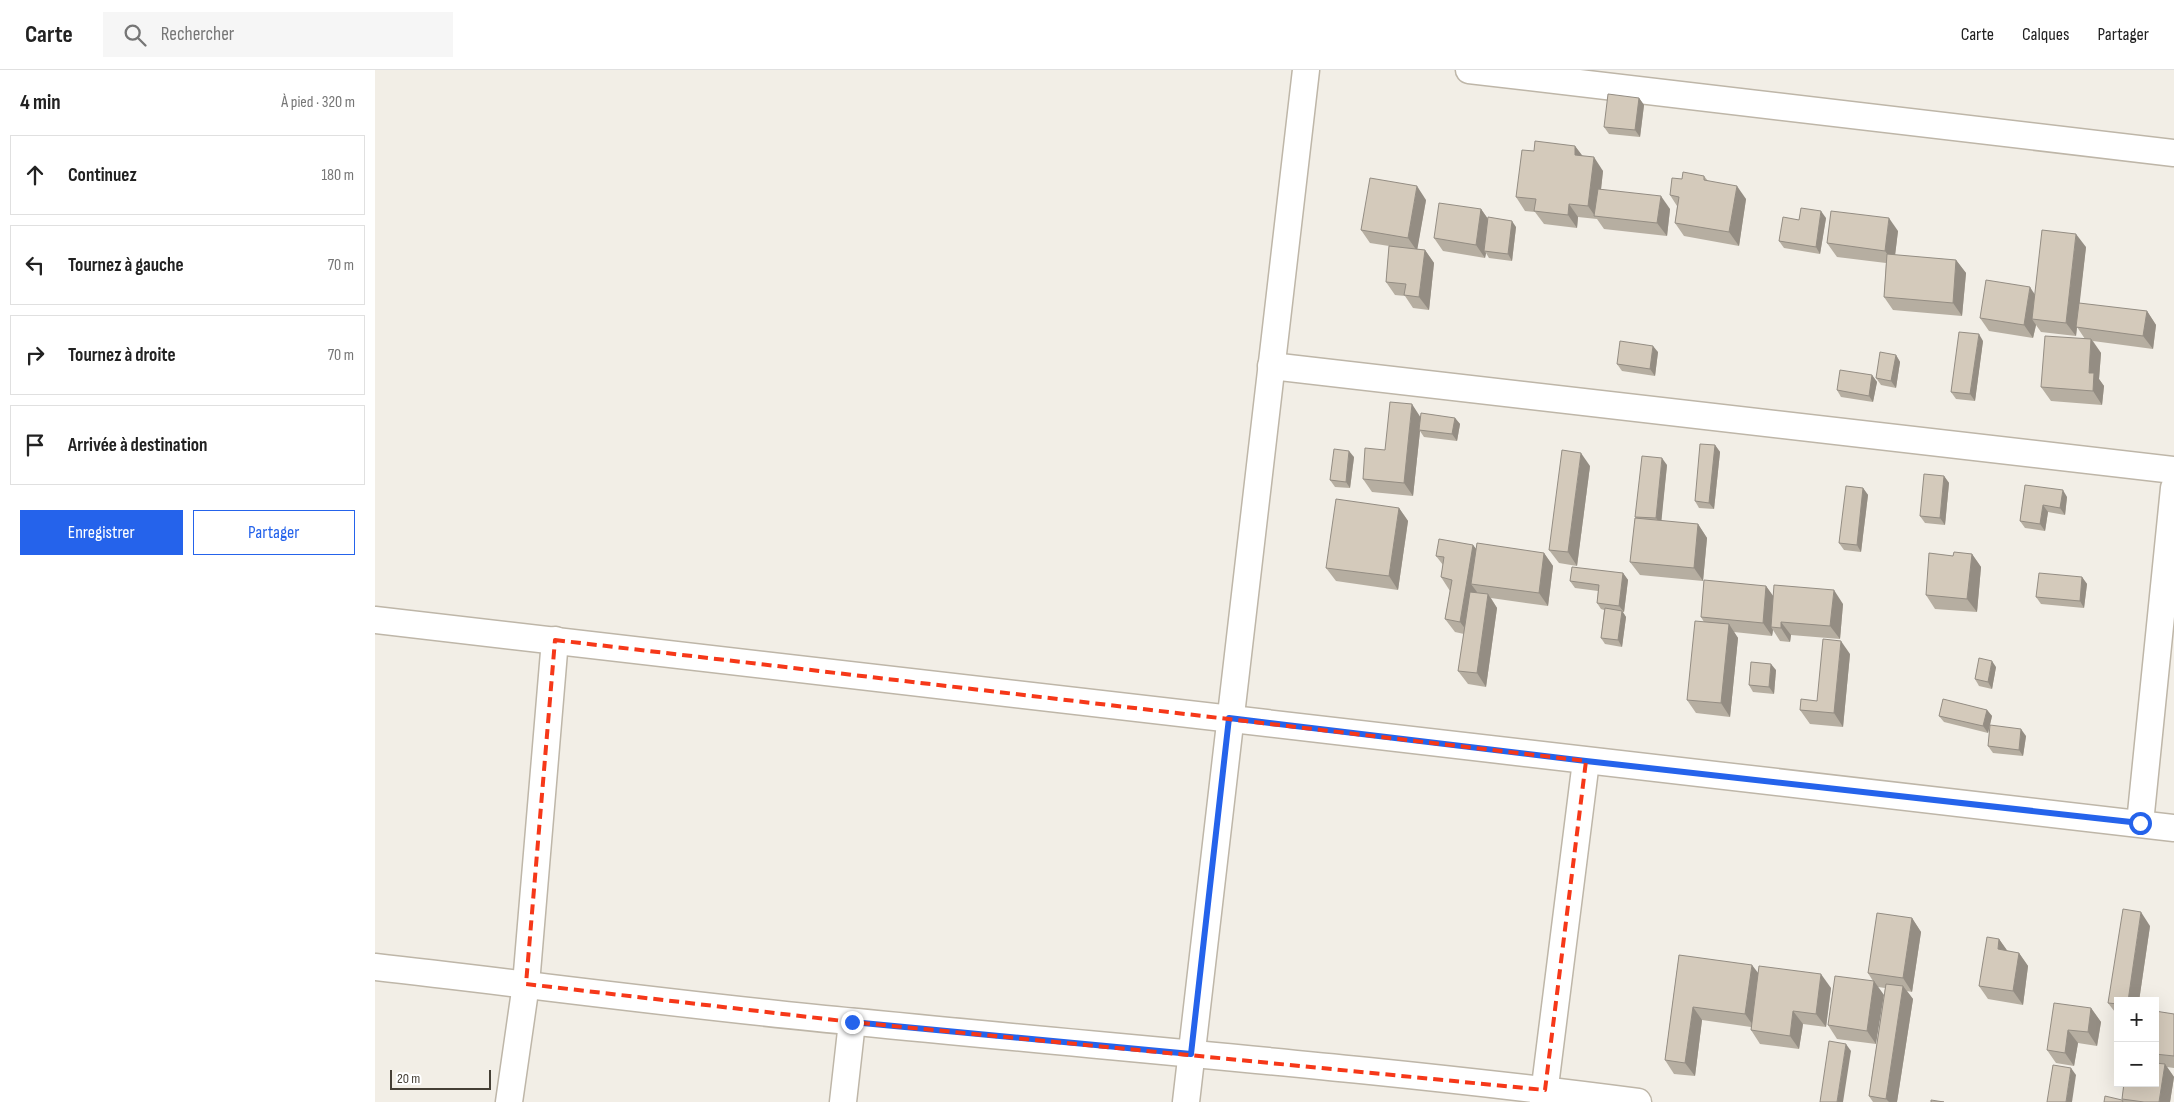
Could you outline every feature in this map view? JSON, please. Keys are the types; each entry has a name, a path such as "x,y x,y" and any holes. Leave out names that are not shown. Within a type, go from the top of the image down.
{"street":[{"path":"1186,1102 1229,718 1306,70"},
{"path":"1469,70 2174,153"},
{"path":"1271,366 2174,470"},
{"path":"2140,823 2174,488"},
{"path":"375,620 2174,828"},
{"path":"509,1102 526,984 555,640"},
{"path":"1544,1096 1586,761"},
{"path":"375,967 852,1022 1191,1054 1544,1096 1638,1102"},
{"path":"843,1102 852,1022"}],"highlighted area":[{"path":"555,640 1586,761 1545,1090 852,1022 526,984"}],"building":[{"path":"1608,94 1639,98 1635,130 1604,127"},
{"path":"1535,141 1575,146 1575,155 1594,157 1588,206 1569,204 1568,215 1534,211 1536,199 1516,197 1522,150 1534,151"},
{"path":"1683,172 1704,176 1704,180 1737,186 1729,232 1675,223 1679,197 1670,195 1672,178 1682,179"},
{"path":"1370,178 1417,186 1408,238 1361,230"},
{"path":"1598,189 1661,196 1657,223 1594,216"},
{"path":"1439,203 1481,209 1476,245 1434,238"},
{"path":"1801,208 1821,211 1816,247 1779,241 1783,217 1799,220"},
{"path":"1831,211 1889,218 1885,251 1827,243"},
{"path":"1488,217 1512,221 1508,254 1484,251"},
{"path":"2042,230 2076,234 2066,323 2032,319"},
{"path":"1389,246 1425,250 1419,297 1404,295 1406,284 1386,282"},
{"path":"1887,254 1956,260 1953,303 1884,297"},
{"path":"1986,280 2030,287 2024,325 1980,318"},
{"path":"2079,303 2147,311 2143,336 2076,327"},
{"path":"1959,332 1979,334 1970,394 1951,392"},
{"path":"2045,336 2091,339 2089,373 2094,373 2093,391 2041,387"},
{"path":"1620,341 1653,346 1650,369 1617,364"},
{"path":"1880,352 1896,355 1891,381 1876,378"},
{"path":"1840,370 1872,375 1869,396 1837,390"},
{"path":"1390,402 1412,404 1404,483 1363,479 1365,448 1385,450"},
{"path":"1421,413 1455,418 1452,434 1419,430"},
{"path":"1700,444 1715,445 1709,503 1695,501"},
{"path":"1334,449 1349,451 1346,482 1330,480"},
{"path":"1562,450 1581,453 1568,552 1549,550"},
{"path":"1642,456 1662,458 1656,518 1635,517"},
{"path":"1924,474 1944,476 1940,518 1920,516"},
{"path":"2025,485 2063,490 2060,508 2043,505 2040,524 2020,521"},
{"path":"1846,486 1863,488 1857,545 1839,543"},
{"path":"1336,499 1399,508 1389,576 1326,568"},
{"path":"1635,518 1698,524 1694,568 1630,562"},
{"path":"1439,539 1473,545 1460,622 1445,619 1452,580 1441,577 1444,557 1436,556"},
{"path":"1477,543 1544,553 1539,593 1471,584"},
{"path":"1954,552 1972,554 1967,599 1926,595 1929,553 1953,556"},
{"path":"1572,567 1623,573 1619,606 1597,603 1599,585 1570,581"},
{"path":"2039,573 2082,577 2080,601 2036,597"},
{"path":"1704,580 1766,586 1763,623 1701,617"},
{"path":"1774,585 1834,590 1830,626 1781,622 1781,628 1771,627"},
{"path":"1470,592 1488,594 1477,673 1458,671"},
{"path":"1605,608 1622,611 1618,640 1601,638"},
{"path":"1695,621 1729,624 1721,703 1687,700"},
{"path":"1823,639 1841,641 1834,713 1800,710 1801,699 1817,701"},
{"path":"1979,658 1992,661 1988,682 1975,679"},
{"path":"1751,662 1771,664 1769,687 1749,685"},
{"path":"1943,699 1987,710 1983,726 1939,716"},
{"path":"1990,725 2021,729 2019,750 1988,746"},
{"path":"2123,909 2141,912 2129,997 2114,997 2114,1004 2108,1003"},
{"path":"1877,913 1912,918 1903,978 1868,973"},
{"path":"1987,937 1999,939 1998,949 2019,953 2013,991 1979,986"},
{"path":"1679,955 1752,965 1745,1014 1693,1007 1685,1063 1665,1060"},
{"path":"1759,966 1821,974 1816,1014 1793,1011 1790,1036 1751,1030"},
{"path":"1835,976 1874,981 1867,1031 1828,1025"},
{"path":"1886,984 1903,986 1886,1099 1869,1096"},
{"path":"2054,1003 2091,1008 2088,1032 2068,1030 2065,1053 2047,1050"},
{"path":"2159,1012 2174,1014 2174,1056 2159,1054"},
{"path":"1829,1041 1846,1044 1837,1102 1820,1102"},
{"path":"2159,1063 2165,1064 2159,1102 2122,1099 2124,1087 2159,1087"},
{"path":"2053,1065 2071,1068 2066,1102 2047,1102"},
{"path":"2105,1096 2122,1100 2123,1102 2104,1102"}],"route":[{"path":"852,1022 1191,1054 1229,718 1586,761 2140,823"}]}
